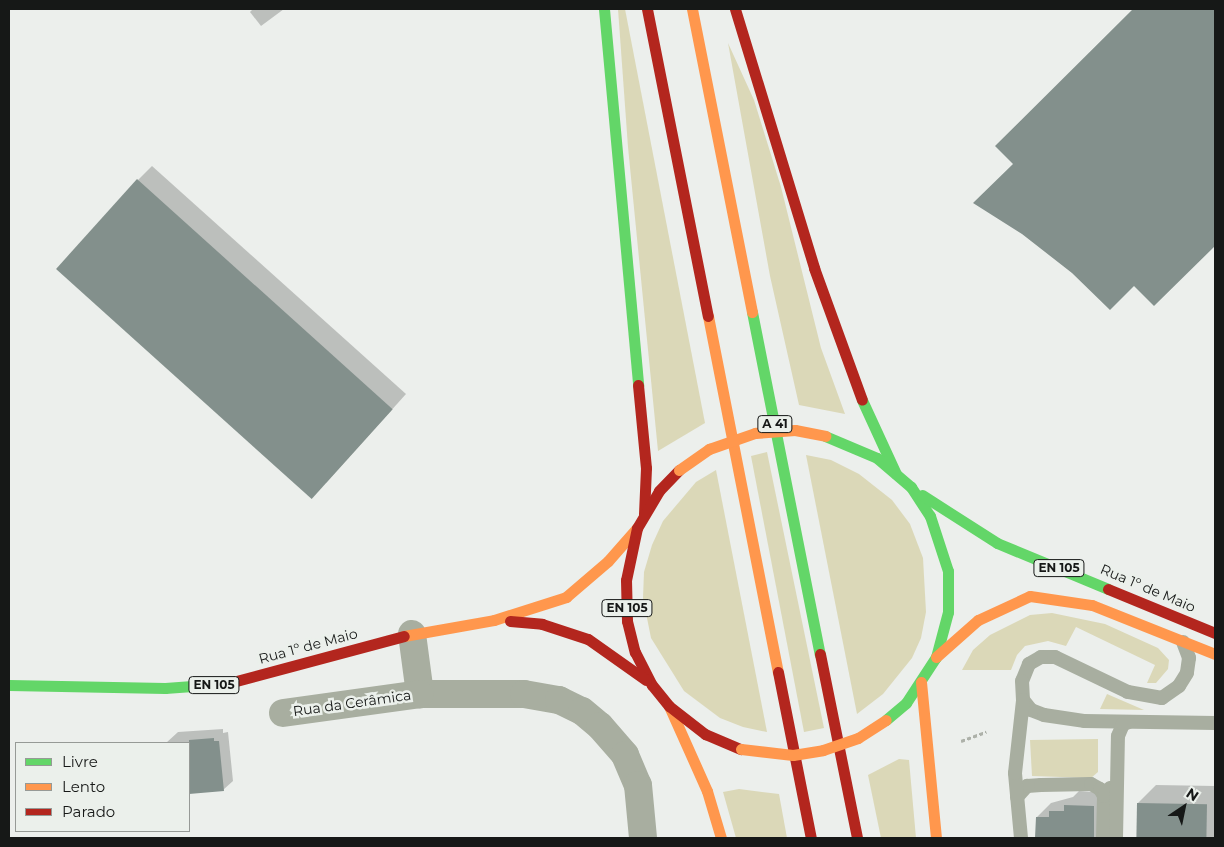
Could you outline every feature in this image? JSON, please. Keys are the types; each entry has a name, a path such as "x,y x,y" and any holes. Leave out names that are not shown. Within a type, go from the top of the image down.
{"main road":[{"path":"604,9 646,468 644,514"},
{"path":"648,9 811,838"},
{"name":"A 41","path":"692,9 858,838"},
{"path":"735,9 814,268 849,370 896,474"},
{"name":"EN 105","path":"795,430 825,436 855,446 896,474 911,487 930,516 948,571 948,612 936,657 906,703 886,720 858,738 823,750 793,755 741,749 705,734 669,706 652,685 635,652 627,621 626,580 637,528 644,514 679,470 709,449 755,434 795,430"},
{"name":"Rua 1º de Maio","path":"911,487 948,515 997,543 1215,633"},
{"name":"Rua 1º de Maio","path":"9,685 165,688 225,684 412,634 494,620 566,597 608,561 637,528"},
{"name":"EN 105","path":"936,657 978,620 1030,596 1092,605 1215,654"},
{"name":"Rua 1º de Maio","path":"494,620 542,624 588,639 652,685"},
{"path":"921,682 936,838"},
{"path":"669,706 707,791 721,838"}],"street":[{"name":"Rua da Cerâmica","path":"412,634 420,694"},
{"name":"Rua da Cerâmica","path":"283,713 420,694 524,694 558,700 582,711 613,738 625,755 638,785 642,838"}],"lane":[{"path":"1021,838 1015,773 1023,700 1022,681 1029,664 1041,657 1055,657 1128,692 1162,698 1179,686 1187,673 1189,658 1183,641"},
{"path":"1023,700 1031,710 1044,715 1084,721 1215,723"},
{"path":"1103,838 1112,790 1118,736 1123,724 1129,722"},
{"path":"1017,797 1027,786 1091,784 1112,790"},
{"path":"1112,790 1116,838"}],"path":[{"path":"961,741 986,732"}],"shaded area":[{"path":"618,9 625,9 705,423 658,451 628,147"},
{"path":"728,43 754,100 781,187 821,348 845,414 799,405 770,276"},
{"path":"767,452 824,728 804,732 751,456"},
{"path":"806,455 831,460 859,474 892,500 910,524 923,558 926,612 921,638 912,658 883,694 857,714"},
{"path":"716,470 767,732 743,727 720,718 684,691 651,638 643,598 644,572 652,545 663,521 696,482"},
{"path":"1052,613 1105,624 1158,648 1169,660 1168,669 1156,683 1147,683 1155,665 1076,627 1066,646 1048,641 1025,646 1017,655 1011,670 962,670 973,650 990,635 1030,615"},
{"path":"1107,694 1144,710 1100,709"},
{"path":"1098,739 1098,772 1091,778 1032,776 1030,740"},
{"path":"899,759 909,760 916,838 881,838 868,775"},
{"path":"739,789 779,794 787,838 736,838 723,792"}],"building":[{"path":"1133,9 1215,9 1215,246 1154,306 1134,286 1110,310 1072,273 1022,234 973,203 1013,164 995,146"},
{"path":"137,179 393,409 312,499 56,269"},
{"path":"214,738 214,741 219,741 224,791 190,794 189,740"},
{"path":"1137,803 1207,804 1206,838 1136,838"},
{"path":"1064,805 1094,806 1094,838 1035,838 1036,817 1049,817 1049,811 1064,811"}],"traffic: fast":[{"path":"604,9 638,385"},
{"path":"752,312 820,654"},
{"path":"862,400 896,474"},
{"path":"825,436 877,458 911,487 930,516 948,571 948,612 936,657 906,703 886,720"},
{"path":"922,495 997,543 1108,589"},
{"path":"9,685 165,688 206,685"}],"traffic: slow":[{"path":"692,9 752,312"},
{"path":"708,316 778,672"},
{"path":"679,470 709,449 755,433 795,430 825,436"},
{"path":"404,636 494,620 566,597 608,561 637,528"},
{"path":"936,657 978,620 1030,596 1092,605 1215,654"},
{"path":"921,682 936,838"},
{"path":"669,706 707,791 721,838"},
{"path":"741,749 793,755 823,750 858,738 886,720"}],"traffic: jam":[{"path":"647,9 708,316"},
{"path":"735,9 814,268 862,400"},
{"path":"638,385 646,468 644,514"},
{"path":"679,470 659,491 637,528 626,580 627,621 635,652 652,685 669,706 705,734 741,749"},
{"path":"1108,589 1215,633"},
{"path":"510,621 542,624 588,639 646,680"},
{"path":"206,685 225,684 404,636"},
{"path":"820,654 857,838"},
{"path":"778,672 811,838"}]}
